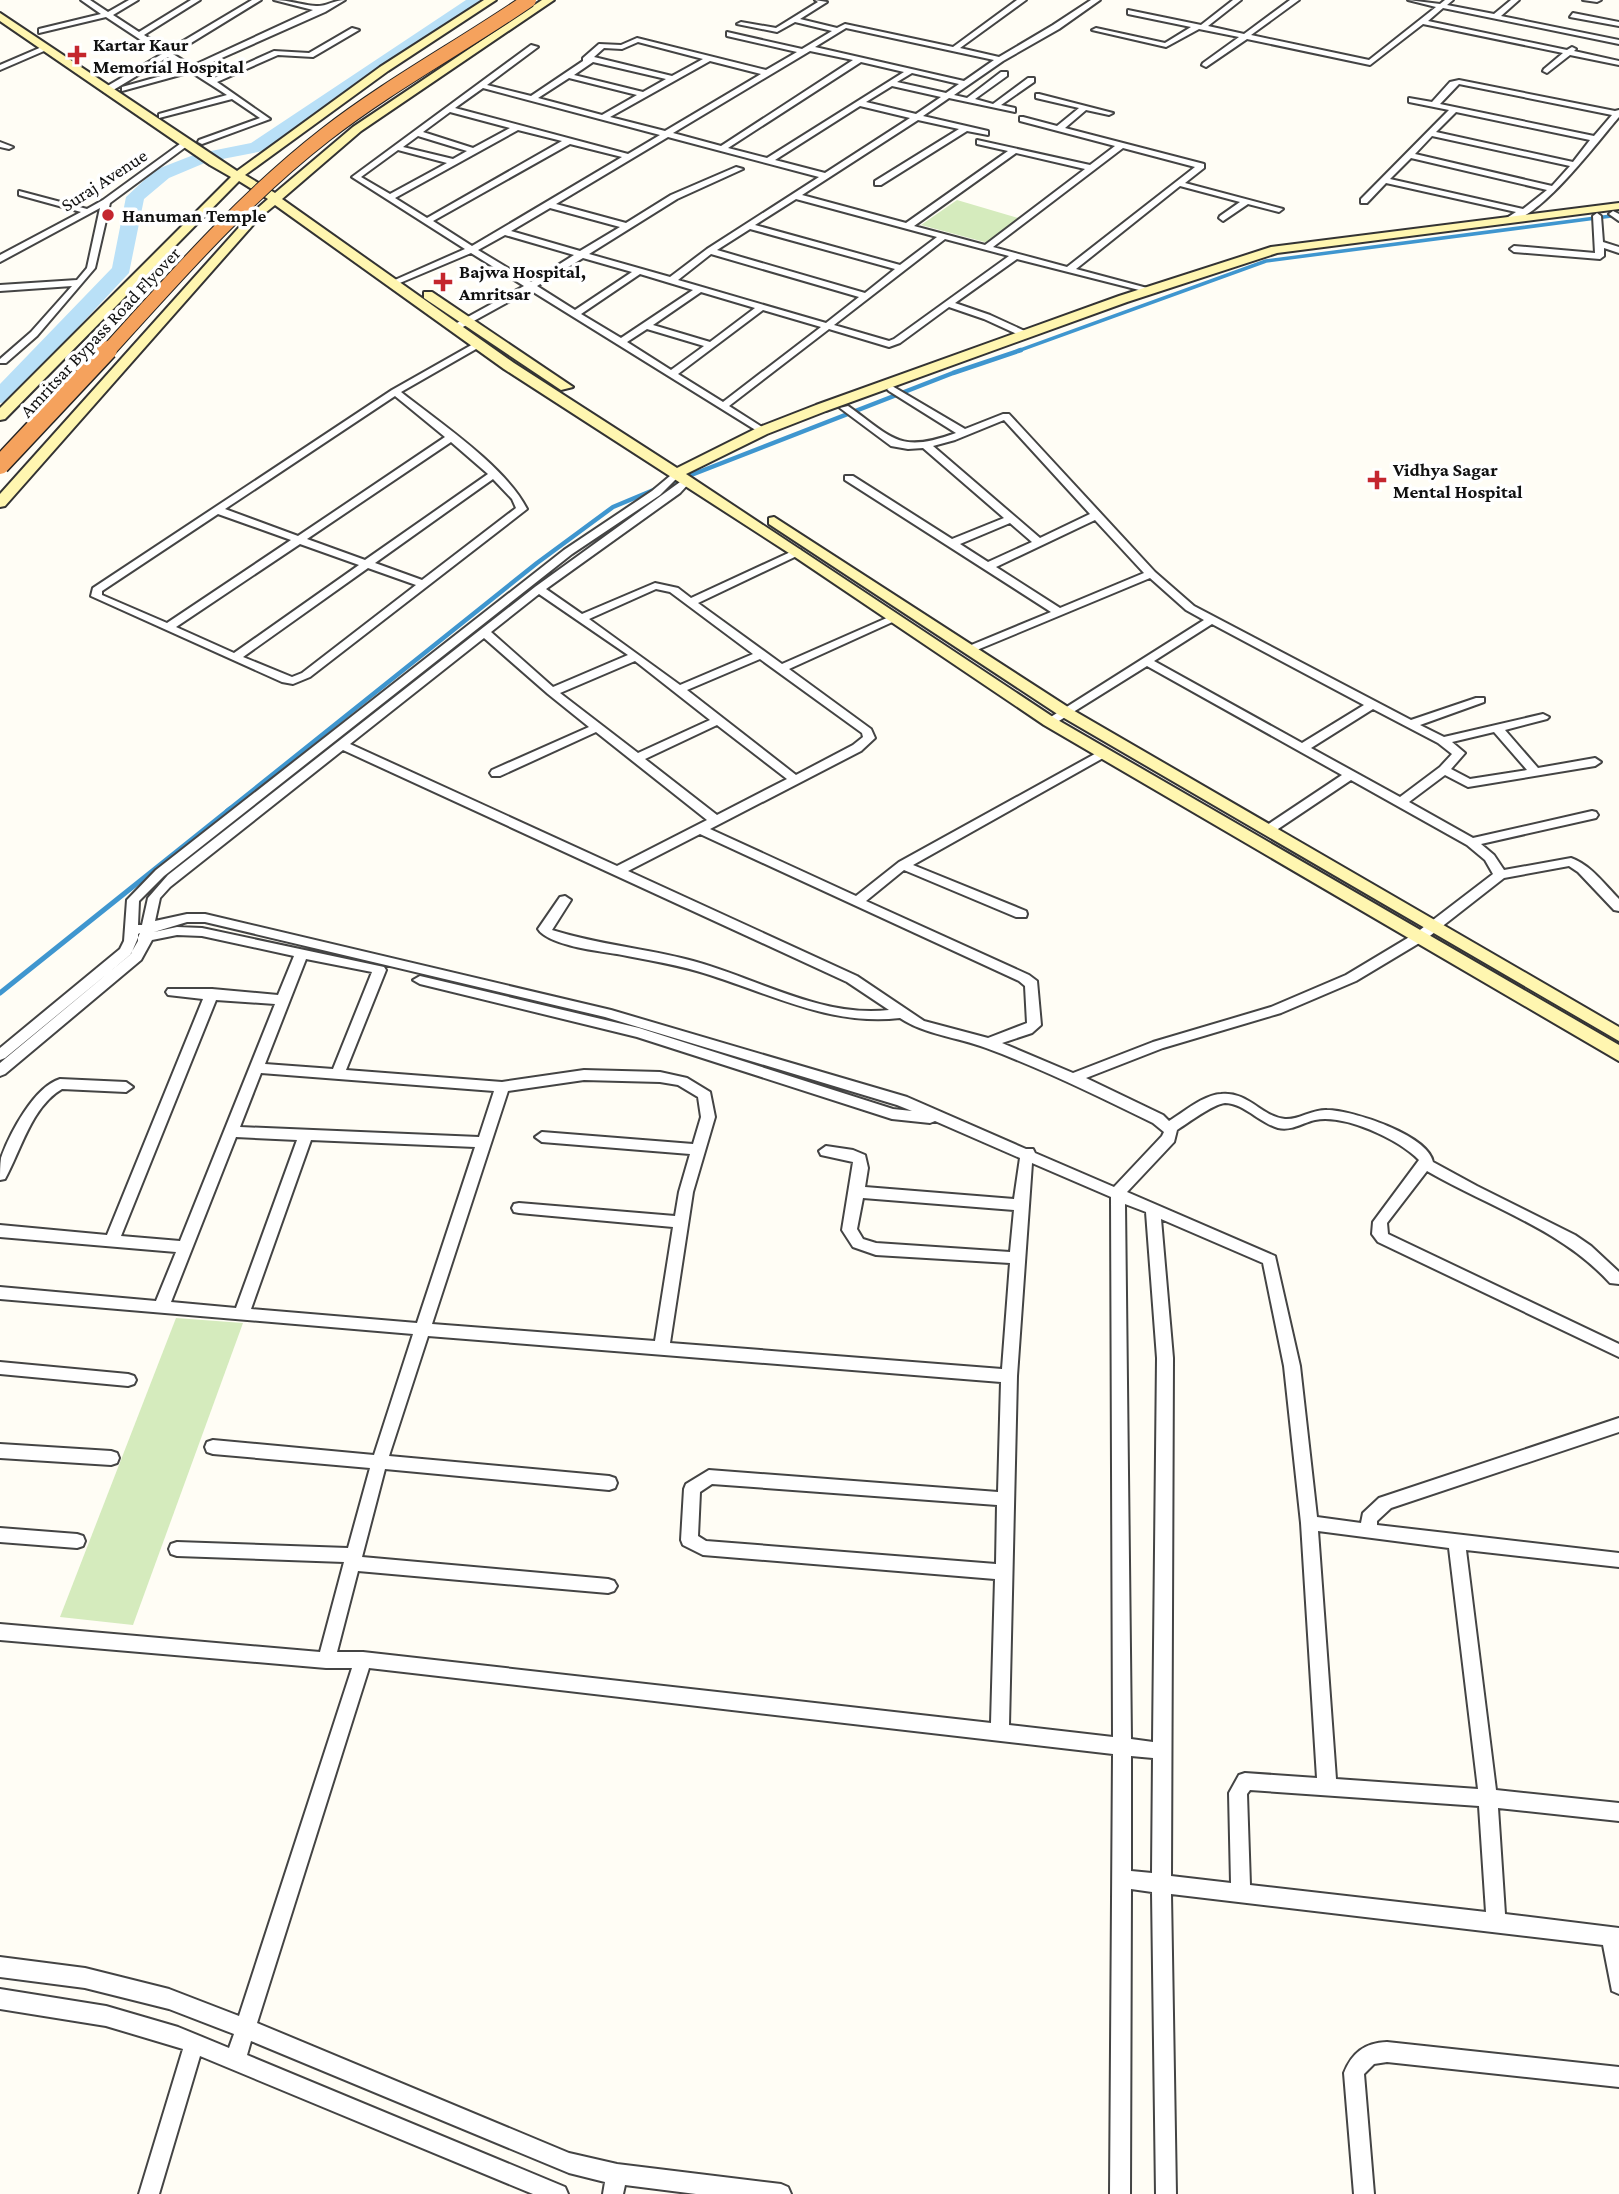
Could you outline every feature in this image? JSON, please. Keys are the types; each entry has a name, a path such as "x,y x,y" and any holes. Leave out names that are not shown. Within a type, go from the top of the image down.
{"highway":[{"name":"Amritsar Bypass Road Flyover","path":"0,442 195,236 275,159 360,96 508,0"},
{"name":"Amritsar Bypass Road Flyover","path":"0,465 205,247 300,156 387,91 529,0"}],"street":[{"path":"88,3 101,0"},
{"path":"42,31 109,14 134,0"},
{"path":"139,34 196,0"},
{"path":"121,87 257,0"},
{"path":"278,0 322,10"},
{"path":"107,90 190,70 341,0"},
{"path":"0,416 241,172 384,69 491,0"},
{"path":"0,503 251,220 357,129 549,0"},
{"path":"741,24 775,31 823,2 819,0"},
{"path":"956,48 1023,0"},
{"path":"672,280 710,251 917,117 1000,58 1056,27 1097,0"},
{"path":"1096,30 1166,45 1200,27 1237,0"},
{"path":"1206,65 1295,0"},
{"path":"1412,0 1619,42"},
{"path":"1131,12 1370,63 1449,0"},
{"path":"1495,17 1515,0"},
{"path":"1587,0 1597,0"},
{"path":"88,3 233,96"},
{"path":"0,5 42,31 162,116 198,145"},
{"path":"1573,15 1619,24"},
{"path":"0,16 107,90 279,196 398,281 478,345 687,474 813,545 1065,712 1268,830 1619,1054"},
{"path":"794,20 838,30"},
{"path":"1424,22 1619,63"},
{"path":"398,281 471,250 504,232 838,30 850,26 1000,58"},
{"path":"212,82 277,53 310,55 355,30"},
{"path":"730,34 965,83"},
{"path":"1547,71 1586,35"},
{"path":"533,98 603,46 622,47 636,40 766,73"},
{"path":"534,47 356,177 762,431"},
{"path":"0,68 47,48"},
{"path":"604,117 710,58"},
{"path":"586,60 596,59 675,79"},
{"path":"721,149 860,59"},
{"path":"768,161 910,71"},
{"path":"969,100 1004,74"},
{"path":"566,75 646,95"},
{"path":"995,106 1031,80"},
{"path":"1434,105 1453,84 1459,82 1618,113 1608,131 1596,139 1551,188 1526,212 1509,219"},
{"path":"890,83 1012,110"},
{"path":"480,85 827,176"},
{"path":"162,116 233,96"},
{"name":"Suraj Avenue","path":"0,259 89,212 198,145 266,119 233,96"},
{"path":"1039,96 1109,113"},
{"path":"1412,100 1596,139"},
{"path":"858,103 985,133"},
{"path":"1058,129 1085,107"},
{"path":"449,108 627,156"},
{"path":"1364,201 1454,109"},
{"path":"1023,120 1201,166 1069,269"},
{"path":"391,197 517,127"},
{"path":"878,183 967,128"},
{"path":"418,133 475,151"},
{"path":"1430,133 1573,164"},
{"path":"428,221 569,141"},
{"path":"980,142 1092,168"},
{"path":"987,247 1123,144"},
{"path":"399,148 454,162"},
{"path":"908,226 1014,150"},
{"path":"222,161 267,151"},
{"path":"1409,155 1551,188"},
{"path":"218,194 223,181 222,161"},
{"path":"454,328 531,286 674,197 738,169"},
{"path":"1385,180 1526,212"},
{"path":"1177,183 1279,209"},
{"path":"22,193 89,212"},
{"path":"279,196 299,215 398,281 470,321 494,341 893,619 1050,722 1619,1035"},
{"path":"794,196 1148,291"},
{"path":"1223,218 1246,201"},
{"path":"4,361 34,334 91,268 106,202"},
{"path":"550,205 625,226"},
{"path":"0,1055 110,967 132,936 133,900 160,873 568,552 656,493 762,431 1024,334 1275,250 1509,219 1617,213"},
{"path":"0,1071 136,957 149,933 151,905 169,884 340,744 485,634 539,589 676,491 687,474 892,389 1268,257 1617,213"},
{"path":"251,220 299,215"},
{"path":"1514,249 1601,256 1597,216"},
{"path":"748,226 900,268"},
{"path":"504,232 825,326 893,343 1015,256"},
{"path":"724,406 944,236"},
{"path":"1599,243 1619,250"},
{"path":"0,246 15,251"},
{"path":"710,251 865,296"},
{"path":"575,314 639,271"},
{"path":"0,288 80,283"},
{"path":"620,343 649,327 700,289"},
{"path":"948,304 987,317 1024,334"},
{"path":"671,375 762,307"},
{"path":"649,327 711,345"},
{"path":"395,392 494,474 518,498 522,509 300,679 286,680 99,598 95,593 395,392 478,345"},
{"path":"892,389 961,432"},
{"path":"845,408 895,444 926,445 1006,416 1151,575 1210,621 1411,724 1442,741 1460,755 1401,802"},
{"path":"168,628 451,437"},
{"path":"926,445 1039,543"},
{"path":"235,657 494,474"},
{"path":"849,478 1059,611"},
{"path":"220,511 425,585"},
{"path":"987,567 1097,515"},
{"path":"950,544 1012,519"},
{"path":"690,603 797,552"},
{"path":"968,650 1151,575"},
{"path":"581,618 655,586 674,590 869,735 857,748 616,872"},
{"path":"539,589 636,656 795,780"},
{"path":"781,669 893,619"},
{"path":"1050,722 1210,621"},
{"path":"485,634 596,728 715,820"},
{"path":"677,690 762,654"},
{"path":"552,692 636,656"},
{"path":"1146,661 1471,842 1490,858 1500,875"},
{"path":"1411,724 1480,700"},
{"path":"1303,748 1373,704"},
{"path":"1442,741 1543,717"},
{"path":"635,759 717,721"},
{"path":"496,773 596,728"},
{"path":"1497,728 1535,772"},
{"path":"340,744 852,979 928,1028 988,1043 1073,1078 1158,1119 1169,1128"},
{"path":"858,902 903,865 1106,753"},
{"path":"1444,770 1468,783 1595,762"},
{"path":"1268,830 1351,775"},
{"path":"1471,842 1592,816"},
{"path":"700,829 1024,978 1032,984 1034,1025 1027,1030 988,1043"},
{"path":"1073,1078 1158,1045 1276,1010 1318,993 1386,960 1500,875 1571,862 1582,869 1619,906"},
{"path":"903,865 1021,914"},
{"path":"565,900 546,924 544,929 547,933 704,967 833,1010 879,1016 901,1013"},
{"path":"149,933 187,918 205,918 520,991 704,1040 902,1101 942,1120 1028,1153 1270,1260 1292,1366 1309,1523 1327,1786"},
{"path":"132,936 177,931 202,932 379,970 639,1033 892,1114 942,1120"},
{"path":"161,1308 301,955"},
{"path":"338,1073 379,970"},
{"path":"173,992 284,1000"},
{"path":"112,1240 212,994"},
{"path":"256,1068 502,1087 584,1075 660,1076 682,1081 705,1095 708,1116 682,1222 662,1347"},
{"path":"0,1175 37,1106 51,1087 60,1084 125,1087"},
{"path":"326,1660 379,1463 502,1087"},
{"path":"1169,1128 1217,1099 1234,1098 1278,1123 1290,1124 1315,1115 1354,1118 1417,1151 1427,1160 1380,1222 1379,1234 1619,1351"},
{"path":"1120,2194 1122,1747 1118,1192 1168,1138 1169,1128"},
{"path":"231,1132 485,1142"},
{"path":"241,1315 306,1134"},
{"path":"542,1137 699,1150"},
{"path":"826,1151 853,1154 860,1159 850,1235 869,1248 1018,1258"},
{"path":"1000,1733 1009,1376 1028,1153"},
{"path":"1426,1164 1478,1193 1552,1226 1598,1257 1615,1279 1619,1278"},
{"path":"857,1192 1022,1205"},
{"path":"519,1208 682,1222"},
{"path":"1153,1210 1165,1359 1162,1751 1166,2194"},
{"path":"0,1231 187,1247"},
{"path":"0,1293 241,1315 422,1327 1009,1376"},
{"path":"0,1368 128,1380"},
{"path":"1369,1531 1369,1518 1385,1503 1619,1425"},
{"path":"213,1447 609,1483"},
{"path":"0,1451 111,1458"},
{"path":"1004,1572 717,1550 694,1545 689,1541 688,1527 692,1489 709,1477 1006,1499"},
{"path":"1309,1523 1619,1560"},
{"path":"0,1535 76,1541"},
{"path":"1457,1542 1488,1798 1496,1923"},
{"path":"177,1549 353,1559 608,1586"},
{"path":"0,1632 326,1660 363,1660 1162,1751"},
{"path":"235,2061 363,1660"},
{"path":"1241,1894 1238,1793 1242,1783 1251,1780 1488,1798 1619,1812"},
{"path":"1122,1879 1615,1937 1619,1984"},
{"path":"0,1967 85,1978 169,1999 245,2028 615,2184 781,2194"},
{"path":"0,1999 106,2016 194,2044 558,2194"},
{"path":"149,2194 194,2044"},
{"path":"1364,2194 1354,2073 1359,2062 1367,2055 1387,2052 1619,2077"}],"green space":[{"path":"957,200 1025,220 992,244 921,225"},
{"path":"176,1318 243,1323 133,1625 60,1617"}],"waterway":[{"path":"0,397 122,269 135,197 162,174 202,158 257,147 477,0"},
{"path":"1015,352 1266,261 1619,215"},
{"path":"668,484 953,373 1021,350"},
{"path":"227,811 537,563 613,507 656,489"},
{"path":"0,993 230,809"}],"place":[{"name":"Kartar Kaur Memorial Hospital","path":"77,55"},
{"name":"Hanuman Temple","path":"108,215"},
{"name":"Bajwa Hospital, Amritsar","path":"443,282"},
{"name":"Vidhya Sagar Mental Hospital","path":"1377,480"}]}
